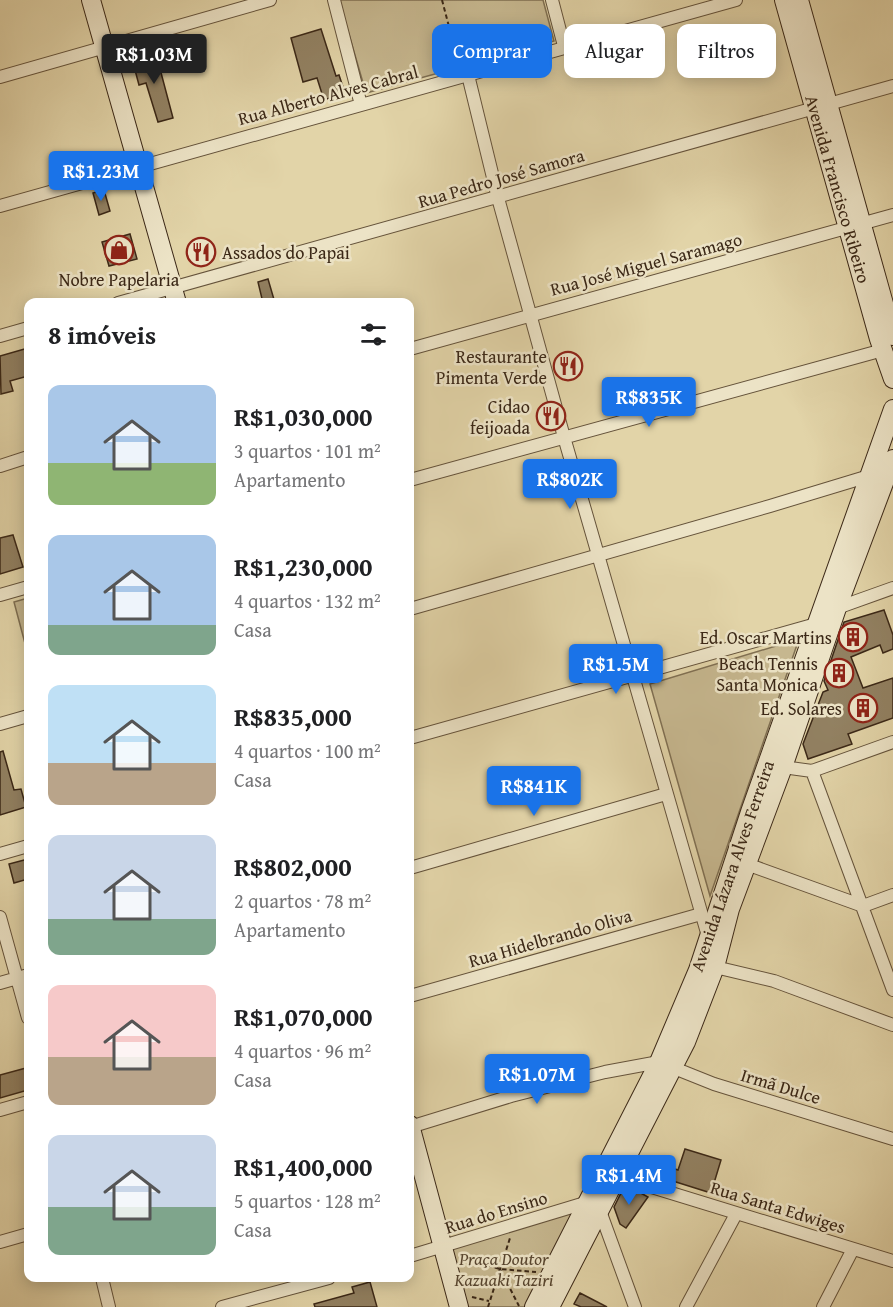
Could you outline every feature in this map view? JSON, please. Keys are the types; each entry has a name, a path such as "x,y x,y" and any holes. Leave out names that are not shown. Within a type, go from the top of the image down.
{"main road":[{"path":"91,0 174,296"},
{"name":"Avenida Francisco Ribeiro","path":"784,0 821,105 888,343 893,378"},
{"name":"Avenida Francisco Ribeiro","path":"799,0 821,105"},
{"name":"Avenida Lázara Alves Ferreira","path":"550,1307 592,1207 619,1177 666,1066 708,936 783,767 794,708 816,624 893,409"},
{"name":"Avenida Lázara Alves Ferreira","path":"534,1307 551,1274 592,1207 666,1066 714,967 741,862 794,708 837,608 893,459"},
{"path":"414,1141 443,1247 465,1302"}],"street":[{"path":"0,77 270,0"},
{"path":"334,0 361,105"},
{"path":"552,0 564,46"},
{"name":"Rua Alberto Alves Cabral","path":"646,24 736,0"},
{"name":"Rua Alberto Alves Cabral","path":"552,50 564,46"},
{"name":"Rua Alberto Alves Cabral","path":"0,206 458,78"},
{"path":"466,78 597,556 708,936"},
{"name":"Rua Pedro José Samora","path":"158,298 174,296 498,198 893,86"},
{"name":"Rua José Miguel Saramago","path":"414,348 893,215"},
{"path":"0,336 24,329"},
{"path":"414,479 888,343"},
{"path":"0,465 24,458"},
{"path":"414,608 869,476"},
{"path":"0,595 24,588"},
{"path":"837,608 893,588"},
{"path":"414,737 816,624"},
{"path":"0,724 24,717"},
{"path":"783,767 812,771 893,742"},
{"path":"812,771 893,990"},
{"path":"414,867 666,794"},
{"path":"0,854 24,847"},
{"path":"741,862 863,906 893,896"},
{"name":"Rua Hidelbrando Oliva","path":"414,995 701,914"},
{"path":"0,917 23,977 0,983"},
{"path":"714,967 774,981 893,1025"},
{"path":"414,1125 532,1090 605,1072 666,1066"},
{"name":"Irmã Dulce","path":"666,1066 893,1139"},
{"path":"0,1110 24,1103"},
{"name":"Rua Santa Edwiges","path":"619,1177 893,1260"},
{"path":"592,1207 635,1307"},
{"name":"Rua do Ensino","path":"414,1255 514,1225 592,1207"},
{"path":"686,1307 736,1214"},
{"path":"0,1242 24,1235"},
{"path":"823,1307 853,1249"},
{"path":"103,1282 110,1307"},
{"path":"222,1307 314,1282"}],"path":[{"path":"442,0 449,24"},
{"path":"488,1307 514,1225"},
{"path":"466,1259 469,1248"},
{"path":"460,1262 466,1259 500,1269 551,1274"},
{"path":"500,1269 520,1307"},
{"path":"465,1302 489,1302"}],"green space":[{"path":"339,0 543,0 549,24 432,24 432,75 366,93"},
{"path":"24,599 24,640 14,602"},
{"path":"799,639 710,896 650,684"},
{"name":"Praça Doutor Kazuaki Taziri","path":"584,1203 528,1307 458,1307 443,1247"}],"building":[{"path":"321,29 336,76 339,75 345,93 324,100 317,78 303,82 291,38"},
{"path":"155,50 173,118 158,122 146,83 139,85 135,70 142,68 138,55"},
{"path":"104,190 110,211 99,215 93,193"},
{"name":"Nobre Papelaria","path":"130,234 137,259 109,266 102,242"},
{"path":"268,279 274,298 262,298 258,282"},
{"path":"24,349 24,377 10,381 13,391 1,394 0,356"},
{"path":"13,535 23,567 0,574 0,538"},
{"path":"884,610 893,635 893,649 883,653 880,645 851,657 863,688 893,678 893,718 848,734 852,744 808,759 803,744 823,692 828,690 824,681 844,622"},
{"path":"3,751 14,790 21,789 24,808 0,815 0,752"},
{"path":"24,860 24,880 14,883 9,864"},
{"path":"24,1069 24,1091 0,1098 0,1075"},
{"path":"685,1149 721,1160 711,1193 641,1171 645,1159 678,1170"},
{"path":"622,1191 639,1192 648,1197 626,1228 620,1224 614,1207"},
{"path":"370,1282 377,1307 315,1307 314,1304 354,1293 352,1287"},
{"path":"580,1293 607,1307 581,1307 574,1304"}],"place":[{"name":"Nobre Papelaria","path":"119,250"},
{"name":"Assados do Papai","path":"201,252"},
{"name":"Restaurante Pimenta Verde","path":"568,366"},
{"name":"Cidao feijoada","path":"551,416"},
{"name":"Ed. Oscar Martins","path":"853,637"},
{"name":"Beach Tennis Santa Monica","path":"839,673"},
{"name":"Ed. Solares","path":"863,708"}]}
